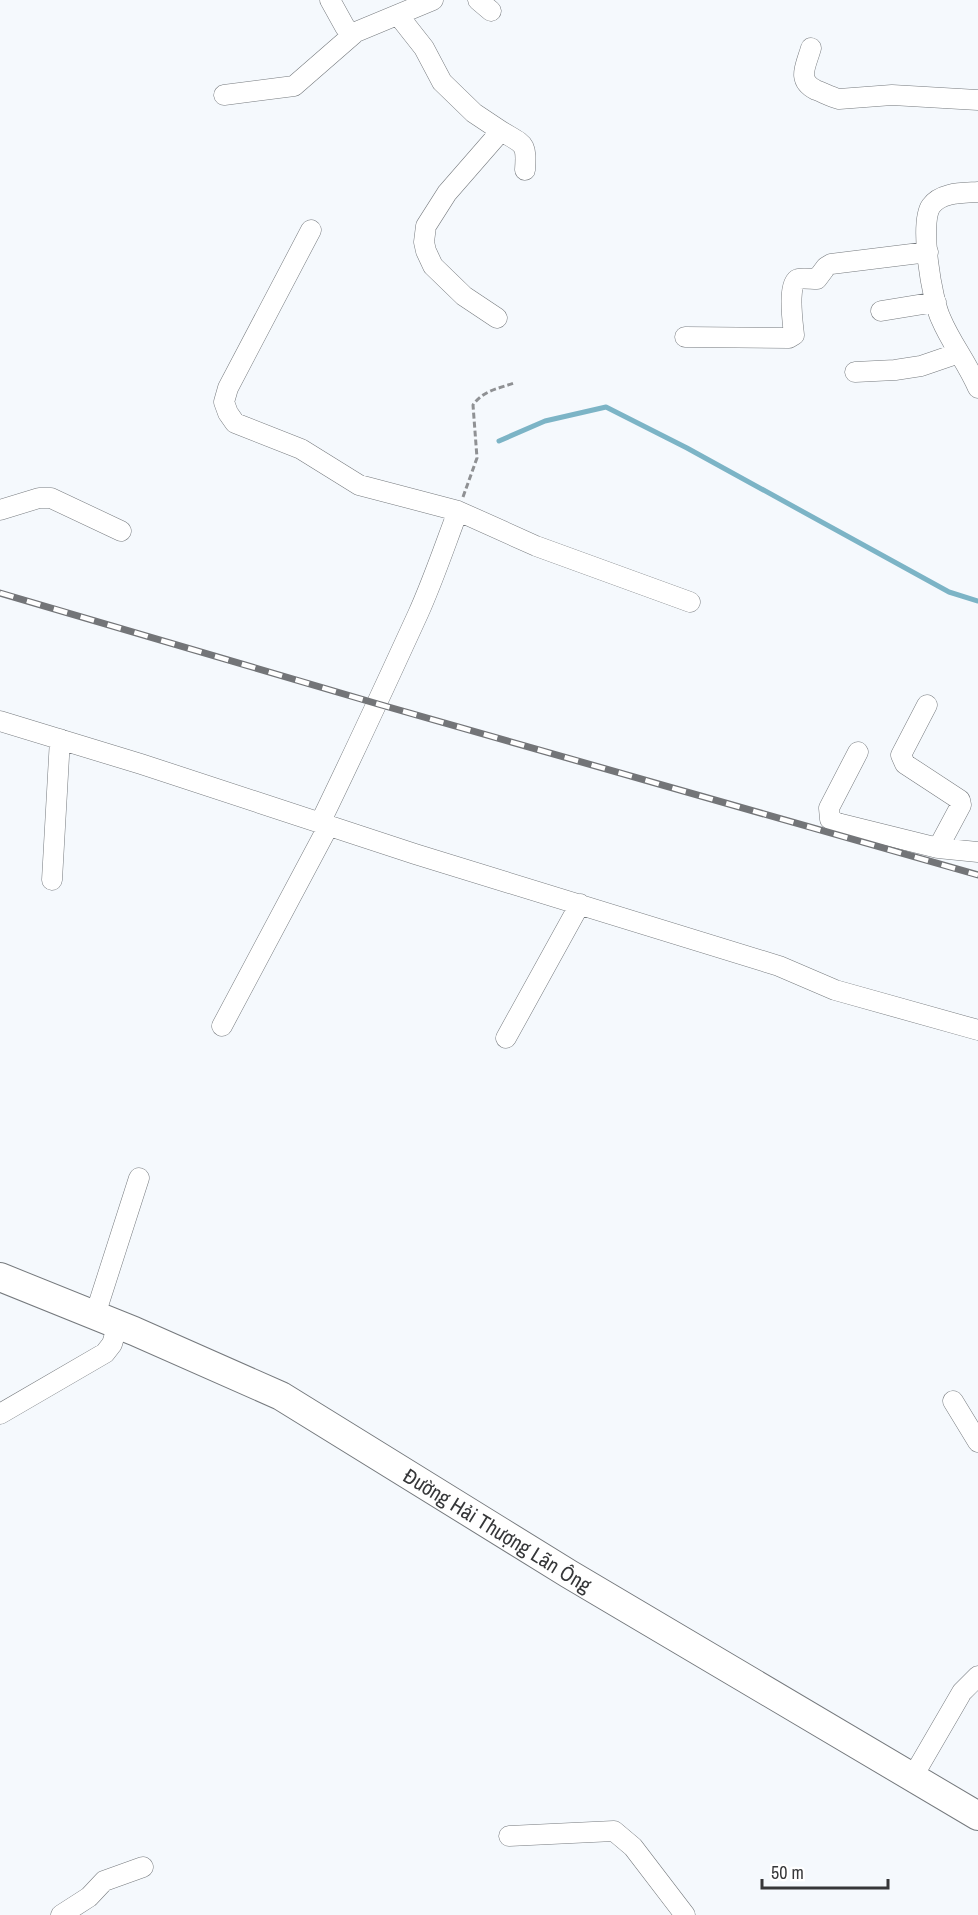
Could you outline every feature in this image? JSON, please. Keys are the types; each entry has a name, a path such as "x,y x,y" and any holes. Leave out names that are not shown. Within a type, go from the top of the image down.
{"street":[{"path":"330,0 345,27 350,32 356,32"},
{"path":"224,95 294,86 356,32 433,0"},
{"path":"398,15 424,48 442,82 474,112 524,145 525,170"},
{"path":"811,48 804,75 807,86 832,97 839,99 892,95 978,100"},
{"path":"497,318 464,296 434,266 424,242 426,226 447,193 501,131"},
{"path":"978,192 955,193 944,197 931,206 926,220 928,252 940,317 978,388"},
{"path":"311,230 228,388 224,402 235,423 301,449 358,485 458,511 536,546 690,602"},
{"path":"685,337 789,338 794,335 791,291 793,282 798,279 817,279 831,264 928,252"},
{"path":"881,311 936,302"},
{"path":"855,372 921,366 958,352"},
{"path":"0,510 39,498 51,498 121,531"},
{"path":"222,1026 325,824 399,652 419,613 458,511"},
{"path":"927,705 902,755 905,764 960,800 961,805 938,848"},
{"path":"0,721 779,966 835,990 978,1030"},
{"path":"52,880 60,739"},
{"path":"858,752 830,808 830,819 837,823 938,848 978,852"},
{"path":"506,1038 580,904"},
{"path":"0,1414 105,1353 112,1344 106,1320 139,1178"},
{"name":"Đường Hải Thượng Lãn Ông","path":"0,1277 106,1320 280,1396 569,1574 978,1816"},
{"path":"953,1401 978,1442"},
{"path":"912,1778 962,1692 978,1677"},
{"path":"510,1836 614,1831 633,1847 685,1915"},
{"path":"62,1915 89,1897 104,1881 143,1867"}],"path":[{"path":"458,511 477,458 473,405 484,394 514,383"}],"waterway":[{"path":"499,441 545,421 606,407 687,448 949,592 978,601"}],"railway":[{"path":"0,593 378,704 978,875"}]}
